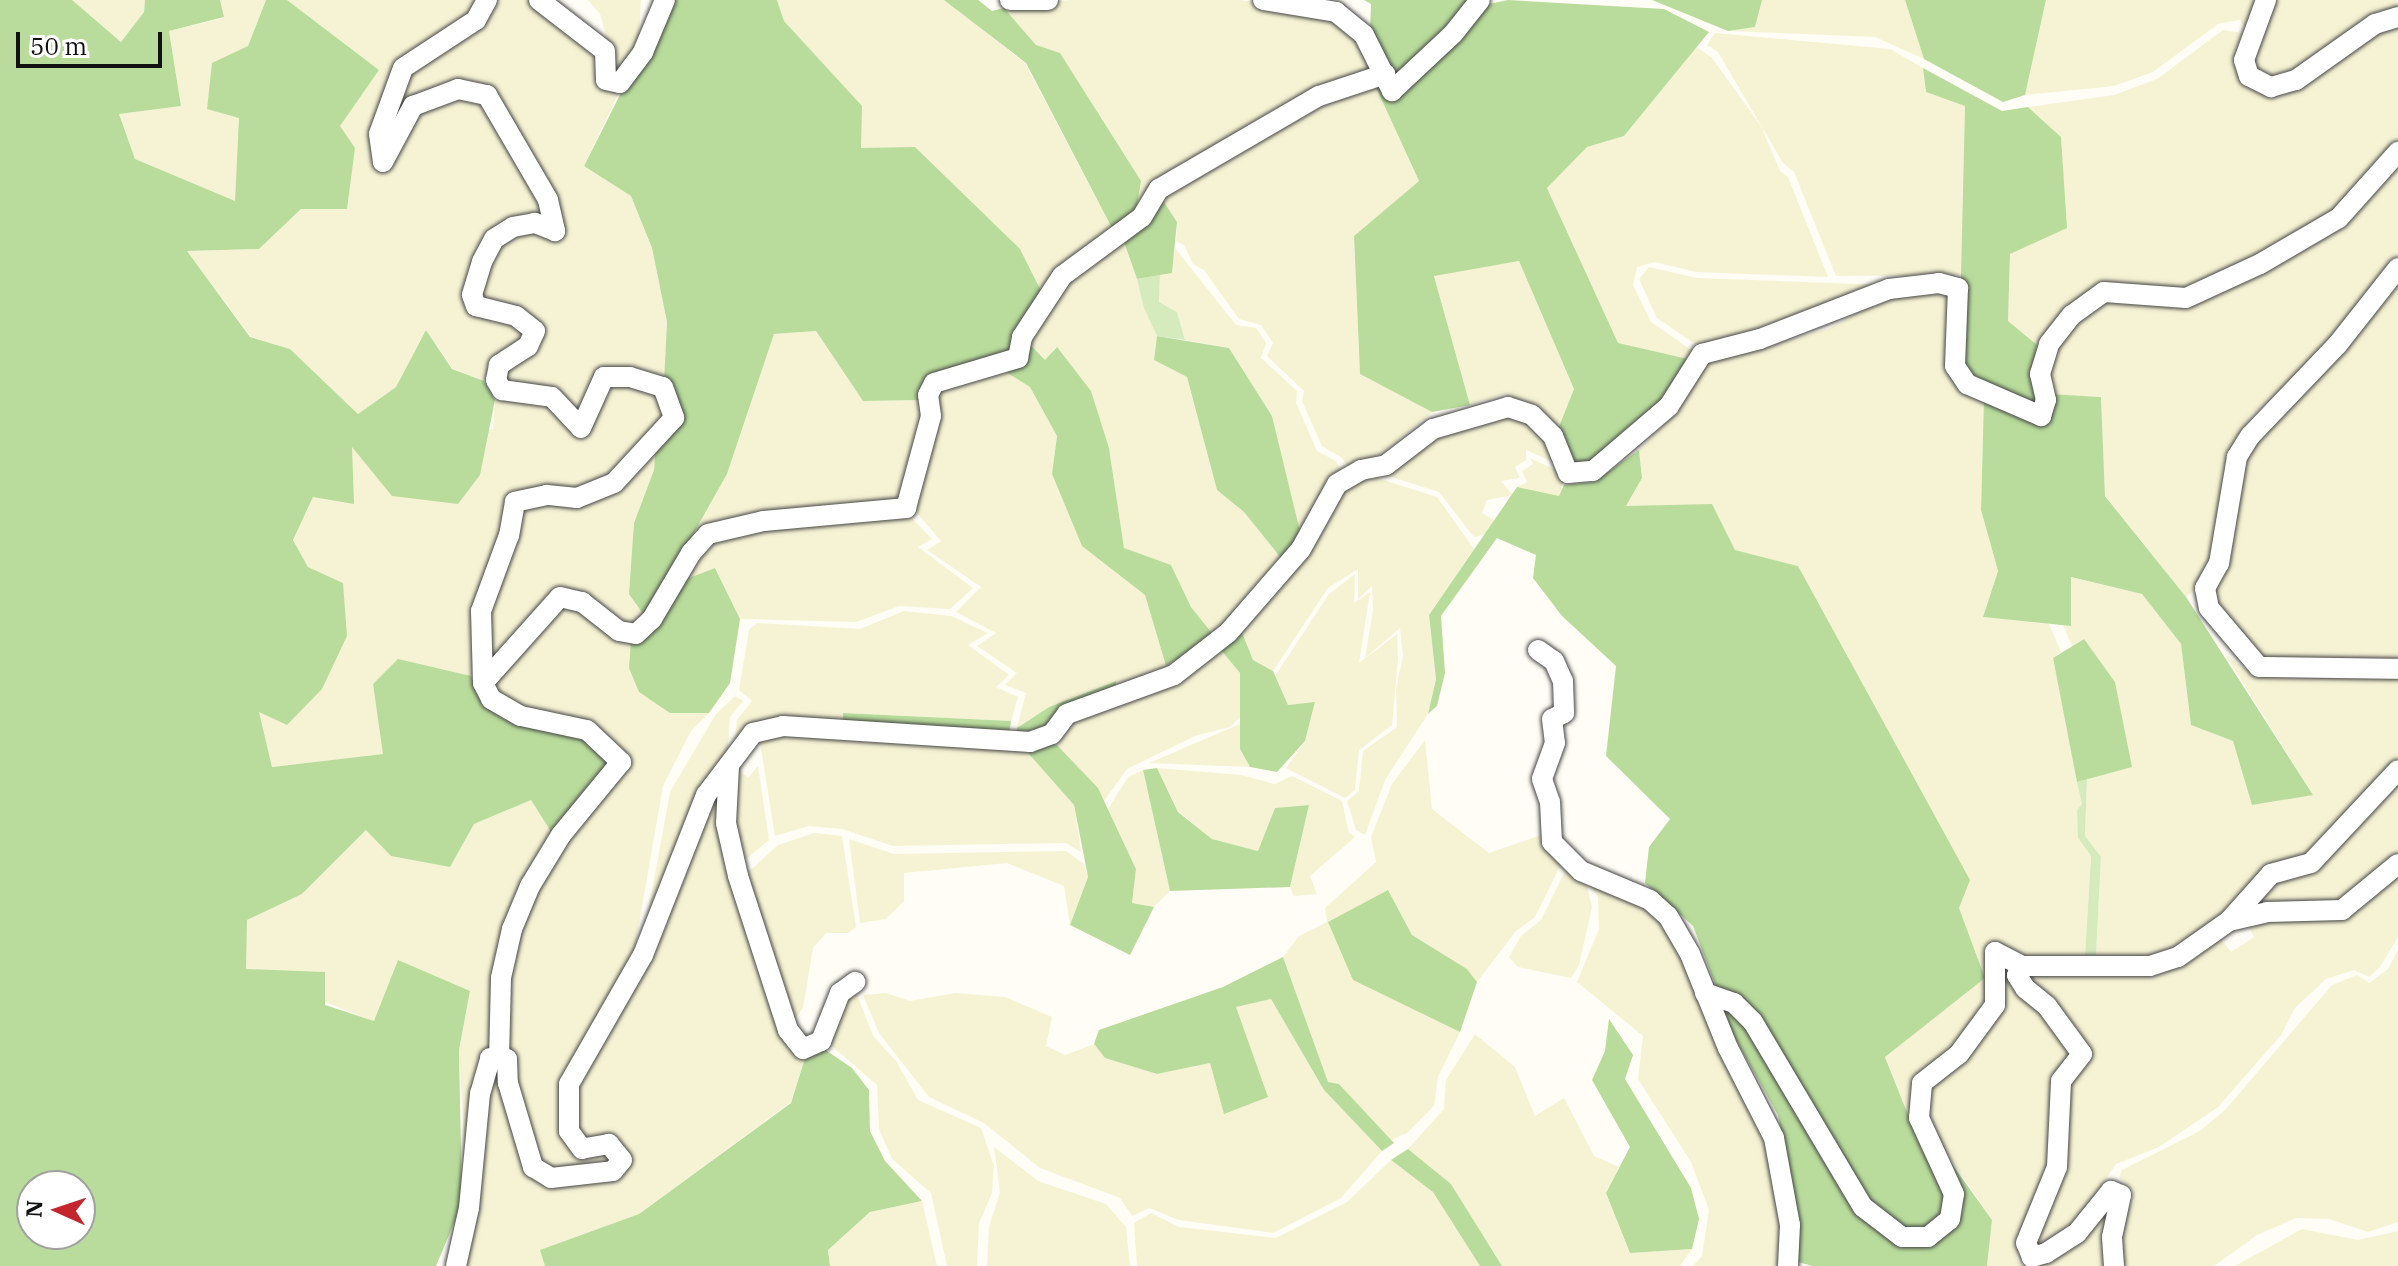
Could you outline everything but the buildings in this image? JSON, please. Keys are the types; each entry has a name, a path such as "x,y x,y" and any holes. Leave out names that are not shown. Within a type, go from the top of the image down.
{"street":[{"path":"487,0 476,20 403,68 379,134 383,162 413,106 458,89 487,95 548,200 555,231 535,223 513,227 494,239 482,262 472,295 476,306 516,316 535,331 528,346 499,365 496,380 502,390 552,397 581,428 604,377 630,377 663,387 674,418 614,483 577,498 547,495 515,502 509,535 481,611 483,683 491,699 521,716 587,730 621,762 561,835 530,886 512,929 501,978 499,1058"},
{"path":"539,0 605,51 606,80 620,83 643,52 665,0"},
{"path":"1010,0 1048,0"},
{"path":"1263,0 1336,12 1364,35 1392,91 1453,34 1480,0"},
{"path":"2266,0 2244,60 2249,76 2271,87 2296,80 2375,24 2398,17"},
{"path":"483,683 560,597 582,602 619,631 636,634 652,619 708,534 764,521 906,508 931,416 928,395 934,383 1018,358 1022,337 1062,276 1142,217 1159,189 1319,96 1385,74"},
{"path":"456,1266 471,1193 480,1094 490,1058 507,1059 508,1083 533,1167 551,1178 613,1171 622,1160 609,1144 582,1149 569,1131 569,1084 643,955 688,831 730,758 753,733 783,726 1030,742 1052,734 1067,714 1174,675 1228,633 1301,549 1337,484 1361,470 1386,465 1433,429 1508,407 1532,415 1553,436 1568,473 1593,471 1669,406 1702,354 1760,339 1889,289 1939,283 1958,288 1955,366 1967,384 2041,416 2046,400 2040,374 2049,344 2072,315 2104,292 2186,298 2260,264 2339,218 2398,152"},
{"path":"2398,268 2338,344 2250,436 2237,457 2219,563 2205,588 2209,608 2259,667 2398,669"},
{"path":"1538,650 1554,661 1563,681 1564,713 1552,719 1555,743 1542,779 1550,802 1552,842 1581,871 1650,900 1668,916 1774,1138 1790,1225 1788,1266"},
{"path":"730,758 726,823 738,876 788,1030 803,1049 821,1041 840,993 855,982"},
{"path":"1705,993 1734,1003 1753,1022 1863,1207 1902,1237 1928,1237 1950,1219 1954,1194 1919,1118 1922,1083 1959,1054 1995,1005 1995,952 2022,966 2150,966 2178,957 2229,921 2271,874 2311,863 2398,770"},
{"path":"2229,921 2267,912 2342,910 2398,864"},
{"path":"2022,966 2017,975 2025,988 2047,1006 2082,1054 2061,1081 2057,1167 2026,1243 2032,1257 2046,1253 2077,1233 2111,1191 2121,1195 2112,1237 2114,1266"}],"shaded area":[{"path":"72,0 145,0 144,12 121,42"},
{"path":"220,0 266,0 248,46 236,202 135,159 119,114 181,106 169,31 223,18"},
{"path":"287,0 482,0 473,17 391,77 378,107 375,141 438,100 483,98 551,225 509,223 466,296 528,330 523,344 490,362 484,381 453,369 426,330 396,387 358,414 290,349 251,337 187,251 259,249 301,209 339,126 379,70"},
{"path":"492,0 535,0 586,38 622,86 584,166 631,196 652,248 667,322 664,380 639,369 618,367 580,421 506,387 501,369 538,336 479,301 479,285 500,243 529,228 559,237 503,109 434,90 397,135 392,101 407,69"},
{"path":"588,0 641,0 638,50 620,73 610,76 609,45 600,14"},
{"path":"777,0 944,0 952,5 1025,63 1112,228 1044,297 861,149 861,106 784,21"},
{"path":"1069,0 1241,0 1335,14 1381,73 1317,94 1136,211 1036,45 1004,8"},
{"path":"1762,0 1905,0 1924,59 1875,37 1728,31 1755,27"},
{"path":"2046,0 2261,0 2251,33 2239,20 2218,24 2153,72 2114,86 2025,95"},
{"path":"2270,0 2398,0 2398,10 2291,77 2257,76 2250,56"},
{"path":"2398,20 2398,146 2336,214 2188,292 2120,289 2052,326 2037,345 2008,322 2010,254 2061,137 2028,107 2114,95 2157,79 2223,30 2242,33 2247,44 2242,59 2273,90"},
{"path":"1715,33 1890,49 1923,68 1926,92 1965,105 1963,275 1836,276 1794,172 1783,163 1718,52 1707,45"},
{"path":"1697,47 1712,58 1761,126 1780,171 1788,177 1828,277 1696,272 1655,262 1637,267 1633,285 1651,322 1694,352 1688,359 1618,344 1547,188 1587,147 1624,136"},
{"path":"1374,83 1419,181 1354,236 1360,374 1432,412 1384,452 1349,469 1342,458 1322,446 1302,401 1304,391 1267,356 1273,343 1261,325 1239,319 1204,270 1193,264 1184,245 1176,241 1177,222 1162,199 1199,166 1321,97"},
{"path":"2398,160 2398,256 2378,286 2297,375 2250,417 2239,439 2214,559 2202,583 2186,597 2105,495 2101,397 2050,394 2044,374 2071,324 2106,297 2141,302 2265,268"},
{"path":"1124,242 1157,336 1154,360 1187,377 1217,490 1244,512 1281,558 1215,637 1191,607 1171,565 1124,549 1109,448 1056,347 1046,360 1025,339 1064,279"},
{"path":"1175,248 1236,325 1256,328 1266,343 1261,358 1297,391 1296,403 1317,451 1336,461 1343,474 1301,535 1272,416 1229,348 1185,340 1177,312 1159,302 1160,275 1172,273"},
{"path":"1519,261 1574,389 1558,429 1545,415 1504,394 1470,405 1434,275"},
{"path":"1649,267 1697,278 1884,285 1701,348 1657,318 1639,279"},
{"path":"2398,277 2398,667 2260,662 2211,592 2242,460"},
{"path":"1946,291 1984,397 1981,510 1998,571 1983,617 2049,624 2061,652 2053,658 2082,804 2078,838 2091,856 2085,955 2020,960 1990,951 1986,997 1910,1120 1885,1056 1985,978 1959,908 1798,566 1735,550 1626,506 1642,478 1639,450 1680,408 1707,363 1830,328 1889,295"},
{"path":"816,331 863,401 923,400 926,418 903,506 688,544 727,474 774,334"},
{"path":"1001,369 1030,386 1057,436 1052,474 1082,545 1145,595 1166,666 1157,677 1116,691 1116,681 1049,707 1017,728 1026,693 1005,685 1017,673 977,646 996,633 956,612 981,587 927,550 941,541 911,506 932,394"},
{"path":"612,382 659,391 667,419 612,478 574,495 524,492 471,676 398,660 373,684 384,754 272,767 258,711 343,583 308,567 293,540 313,497 351,446 493,429 495,400 542,402 569,423"},
{"path":"1491,414 1534,421 1560,465 1526,450 1526,460 1515,467 1520,478 1501,481 1513,495 1487,500 1482,513 1494,520 1488,534 1474,537 1439,492 1385,475 1434,433"},
{"path":"656,446 654,470 634,523 646,618 627,628 571,593 488,670 485,610 518,505 577,502"},
{"path":"1530,458 1564,474 1560,497 1517,487 1527,482 1522,471 1533,464"},
{"path":"1361,473 1437,497 1474,549 1429,615 1436,679 1428,714 1385,780 1365,835 1356,830 1347,801 1359,791 1363,751 1397,727 1396,688 1403,656 1400,628 1365,658 1373,610 1372,586 1358,599 1358,569 1328,588 1273,671 1253,660 1241,630 1325,512"},
{"path":"906,512 932,539 918,547 973,588 950,609 899,606 856,622 740,619 715,568 681,581 712,537"},
{"path":"1355,574 1354,603 1370,592 1359,663 1397,634 1398,658 1392,725 1359,750 1355,790 1345,798 1286,768 1305,741 1315,703 1288,705 1275,676 1329,594"},
{"path":"2070,577 2142,594 2181,644 2191,725 2233,741 2313,795 2225,654 2251,673 2398,675 2398,758 2307,856 2269,865 2206,931 2161,958 2096,955 2101,858 2085,836 2087,779 2132,766 2084,639 2072,646 2063,625 2071,625"},
{"path":"562,601 631,639 670,713 709,713 691,731 663,786 632,964 600,1017 562,1137 615,1158 607,1170 552,1172 537,1163 504,1052 506,976 517,930 568,835 549,718 495,695 489,684"},
{"path":"904,611 951,616 988,633 968,645 1009,675 996,687 1018,697 1011,721 844,713 843,724 735,740 737,720 752,701 739,690 749,630 757,623 860,629"},
{"path":"1221,650 1240,673 1240,717 1230,727 1195,736 1127,769 1104,801 1056,744 1072,718"},
{"path":"735,696 743,701 730,717 727,757 643,940 670,792 716,714"},
{"path":"1240,724 1240,749 1250,767 1149,763"},
{"path":"772,734 1017,747 1028,753 1074,805 1081,852 1066,843 893,846 842,829 809,826 775,836 760,742"},
{"path":"1425,740 1432,809 1489,853 1544,834 1563,860 1535,917 1516,931 1477,982 1467,969 1412,935 1388,890 1354,980 1460,1032 1438,1077 1434,1106 1407,1133 1391,1140 1339,1084 1328,1083 1283,957 1299,936 1327,922 1325,908 1376,862 1371,837 1392,784"},
{"path":"758,766 769,840 740,864 731,822 738,768 748,778"},
{"path":"1157,768 1241,775 1275,784 1292,776 1342,801 1349,833 1355,837 1310,876 1317,894 1294,896 1290,887 1309,805 1275,808 1259,851 1212,839 1178,811"},
{"path":"1143,770 1170,891 1154,907 1132,903 1136,869 1108,809 1128,777"},
{"path":"2398,777 2398,857 2343,904 2239,912 2273,878 2316,864"},
{"path":"723,779 780,1033 788,1049 806,1055 791,1102 639,1214 541,1250 545,1266 465,1266 493,1070 500,1069 529,1173 630,1160 575,1134 575,1079"},
{"path":"531,800 555,838 538,860 465,1152 459,1050 470,991 375,1022 245,969 247,920 302,894 366,830 474,824"},
{"path":"814,833 842,836 856,927 848,933 826,933 813,948 803,1008 791,1024 746,874 778,845"},
{"path":"849,839 894,854 1066,851 1084,864 1088,877 1070,925 1064,886 1007,863 904,873 904,901 886,919 860,923"},
{"path":"1569,863 1587,887 1592,907 1579,965 1571,978 1518,967 1509,957 1521,936 1541,920"},
{"path":"2398,870 2398,937 2380,967 2369,977 2354,970 2326,979 2295,1008 2281,1035 2218,1107 2159,1147 2116,1164 2078,1221 2036,1248 2065,1091 2091,1054 2025,979 2038,967 2120,972 2220,938 2231,952 2254,937 2248,925 2266,917 2320,916"},
{"path":"1586,879 1664,917 1770,1139 1786,1226 1784,1266 1693,1266 1702,1256 1709,1210 1691,1162 1638,1079 1643,1036 1577,982 1599,929 1598,897"},
{"path":"2398,950 2398,1222 2368,1232 2329,1219 2296,1218 2257,1235 2214,1266 2124,1266 2117,1233 2134,1201 2133,1190 2119,1178 2122,1170 2200,1131 2226,1109 2332,985 2357,975 2369,983 2388,969"},
{"path":"2000,964 2015,990 2042,1009 2073,1053 2051,1165 2016,1258 2023,1266 1987,1266 1992,1220 1926,1122 1926,1091 1976,1043"},
{"path":"854,987 873,1036 896,1061 918,1100 981,1128 994,1166 992,1193 979,1223 977,1266 947,1266 931,1193 892,1159 879,1129 877,1085 824,1039"},
{"path":"886,993 910,1001 955,993 1005,997 1052,1017 1046,1046 1065,1055 1094,1044 1106,1058 1157,1074 1210,1063 1225,1114 1236,1007 1271,999 1324,1090 1382,1151 1341,1198 1273,1233 1179,1220 1149,1208 1132,1216 1120,1198 1040,1168 984,1123 929,1097 879,1033 863,995"},
{"path":"1475,1034 1515,1067 1535,1116 1564,1098 1594,1156 1619,1167 1606,1193 1630,1253 1692,1249 1680,1266 1502,1266 1451,1184 1408,1149 1444,1109 1446,1080"},
{"path":"994,1147 1038,1181 1106,1204 1126,1227 1130,1266 987,1266 989,1227 1000,1192"},
{"path":"1391,1160 1433,1191 1480,1266 1137,1266 1134,1223 1151,1213 1179,1227 1276,1238 1347,1202"},
{"path":"922,1201 937,1266 830,1266 828,1250 870,1212"},
{"path":"2112,1201 2109,1266 2025,1266 2037,1265"},
{"path":"2302,1229 2358,1240 2398,1231 2398,1266 2235,1266"}],"green space":[{"path":"0,0 72,0 121,42 144,12 145,0 220,0 224,17 169,31 181,106 119,114 135,159 235,201 239,118 207,109 212,63 248,46 266,0 287,0 379,70 340,126 355,148 347,209 301,209 259,249 187,251 250,337 290,349 358,414 396,387 426,330 452,369 484,381 495,400 480,475 458,504 392,496 352,447 354,504 313,497 293,540 308,567 343,583 347,636 322,689 287,725 259,712 272,767 383,754 373,684 398,659 471,676 481,700 504,719 584,735 614,762 555,838 531,800 474,824 450,867 391,856 366,830 302,894 247,920 246,969 325,972 325,1005 374,1021 398,960 470,991 459,1050 462,1204 436,1266 0,1266"},
{"path":"668,0 777,0 784,21 862,106 861,148 915,147 1020,249 1044,297 1015,357 923,400 863,401 816,331 774,334 727,474 646,618 629,594 634,523 654,470 656,446 680,416 664,380 667,322 652,248 631,196 584,166"},
{"path":"944,0 978,0 992,11 1004,8 1036,45 1060,53 1141,181 1136,211 1112,228 1026,63"},
{"path":"1364,0 1472,0 1395,77 1370,32 1371,4"},
{"path":"1508,0 1664,9 1709,32 1624,136 1587,147 1547,188 1618,343 1688,359 1663,402 1612,453 1572,469 1558,429 1574,389 1519,261 1434,276 1470,405 1432,412 1360,374 1354,236 1419,181 1374,83 1392,92 1479,6"},
{"path":"1652,0 1762,0 1755,27 1728,31"},
{"path":"1905,0 2046,0 2025,95 2003,102 1924,59"},
{"path":"1923,68 2002,111 2028,107 2061,137 2067,228 2010,254 2008,321 2037,345 2033,373 2037,411 1970,378 1959,362 1965,106 1926,92"},
{"path":"1162,199 1177,222 1172,273 1137,279 1124,242"},
{"path":"1160,275 1159,302 1177,312 1185,340 1157,336 1144,308 1137,279"},
{"path":"1157,336 1229,348 1272,416 1301,535 1281,558 1244,512 1217,490 1187,377 1154,360"},
{"path":"1025,339 1045,360 1057,347 1091,391 1109,448 1124,548 1171,565 1191,607 1215,637 1166,666 1145,595 1082,546 1052,474 1057,436 1030,387 1001,369"},
{"path":"2050,394 2101,397 2105,496 2186,597 2313,795 2252,805 2233,741 2191,725 2181,644 2142,594 2071,577 2071,626 1983,617 1998,571 1981,510 1984,397 2021,412"},
{"path":"1639,450 1642,478 1626,506 1712,504 1735,550 1798,566 1970,880 1959,908 1985,978 1885,1057 1922,1150 1948,1195 1944,1216 1927,1230 1904,1231 1869,1201 1777,1044 1717,989 1693,926 1645,883 1649,847 1670,819 1606,756 1616,666 1562,616 1533,578 1536,555 1497,538 1441,616 1445,673 1437,706 1428,714 1436,679 1429,615 1517,487 1559,496 1564,485 1594,482"},
{"path":"715,568 740,619 730,683 709,713 670,713 639,692 629,668 631,639 681,581"},
{"path":"1241,630 1253,660 1273,671 1288,705 1315,702 1305,741 1277,772 1250,767 1240,749 1240,673 1221,650"},
{"path":"2084,639 2115,682 2132,767 2077,782 2053,658"},
{"path":"1116,681 1116,691 1048,730 1016,736 1017,728 1049,707"},
{"path":"843,713 1011,721 1009,734 843,724"},
{"path":"1056,744 1098,788 1136,869 1132,903 1154,907 1130,955 1070,925 1088,877 1074,805 1028,753"},
{"path":"1157,768 1178,812 1212,839 1258,851 1275,808 1309,805 1290,887 1170,891 1143,770"},
{"path":"2087,779 2085,836 2101,857 2096,955 2085,955 2091,856 2078,838 2077,810 2082,804 2077,782"},
{"path":"1388,890 1412,935 1467,969 1477,982 1460,1032 1353,980 1328,922"},
{"path":"1283,957 1328,1082 1339,1084 1394,1143 1382,1151 1324,1090 1271,999 1236,1007 1268,1097 1224,1114 1210,1063 1157,1074 1105,1058 1094,1044 1099,1030 1223,987"},
{"path":"1716,1004 1733,1013 1761,1045 1899,1243 1954,1224 1949,1160 1992,1220 1987,1266 1812,1266 1795,1261 1797,1212 1778,1115"},
{"path":"1609,1019 1633,1055 1625,1079 1691,1188 1699,1219 1692,1249 1630,1253 1606,1193 1630,1147 1592,1080 1605,1051"},
{"path":"824,1049 852,1068 869,1090 870,1131 885,1161 922,1201 870,1212 828,1250 830,1266 545,1266 540,1250 639,1214 791,1103 806,1055"},
{"path":"1408,1149 1451,1184 1502,1266 1480,1266 1433,1192 1391,1160"}]}
